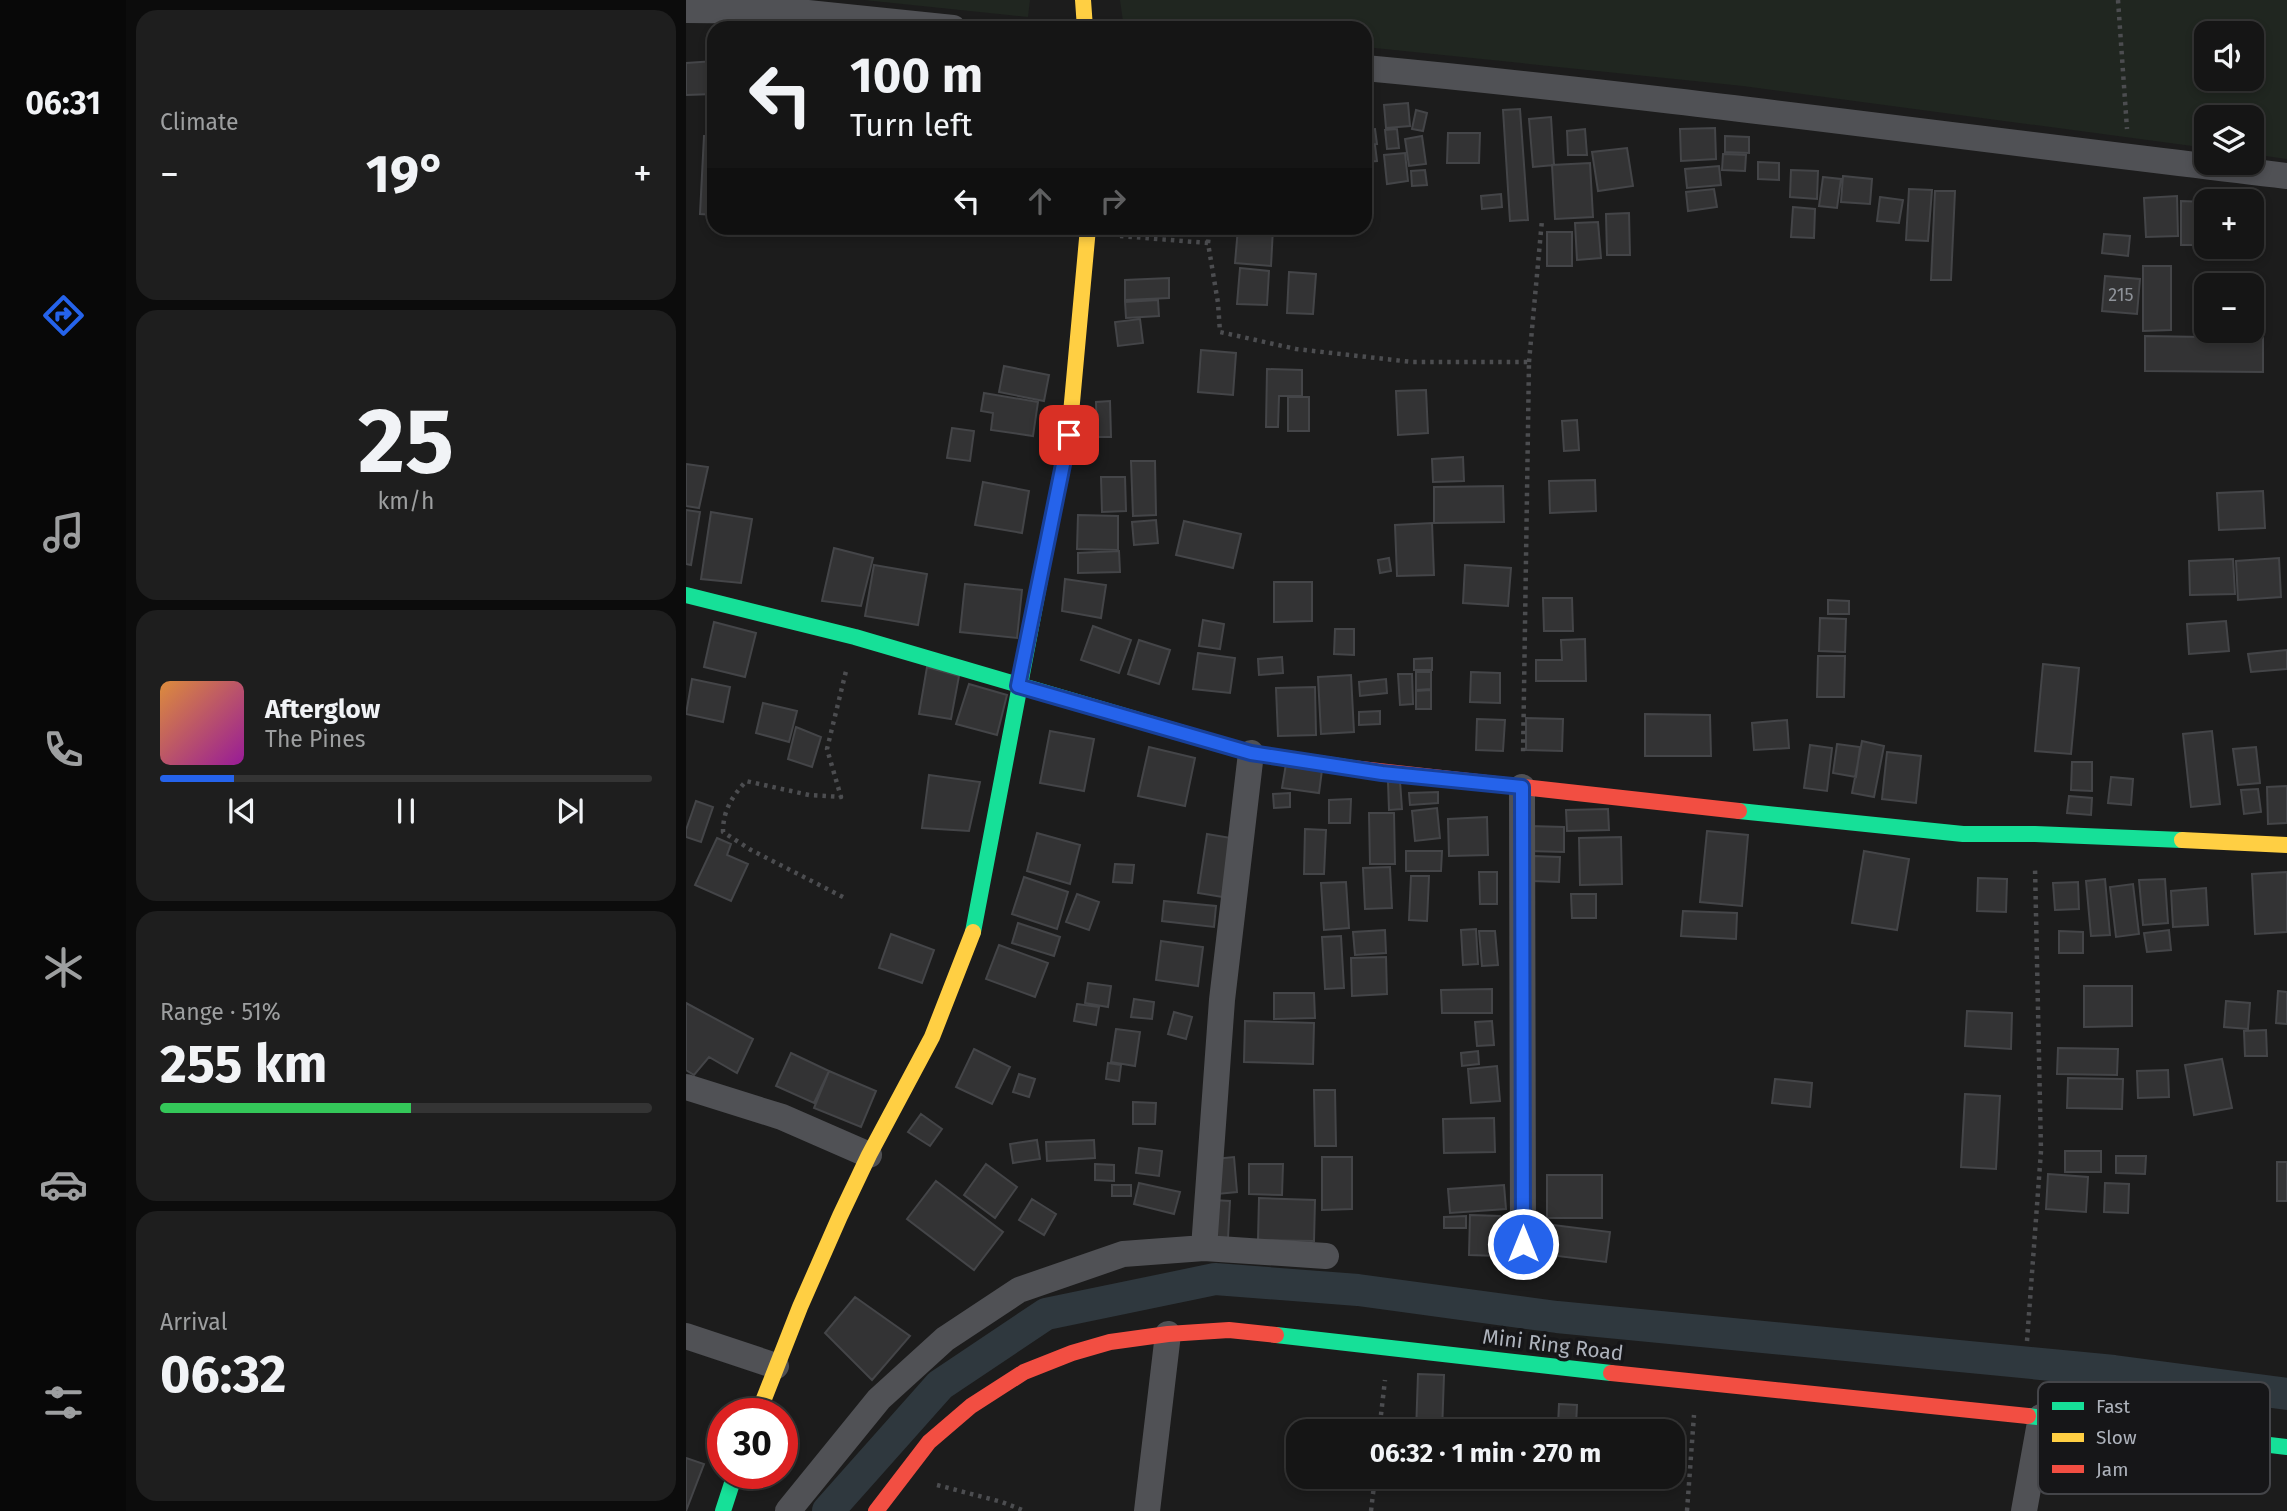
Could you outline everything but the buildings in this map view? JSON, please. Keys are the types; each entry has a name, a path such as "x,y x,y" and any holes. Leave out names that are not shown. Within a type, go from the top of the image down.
{"street":[{"path":"1083,0 1084,21"},
{"path":"686,10 789,10 889,21"},
{"path":"1372,69 1698,103 2287,176"},
{"path":"764,1398 805,1296 869,1155 932,1037 973,932 1018,686 1069,435 1088,235"},
{"path":"686,595 855,637 1251,753 1382,773 1963,834 2035,834 2287,845"},
{"path":"1204,1248 1222,1000 1251,753"},
{"path":"1522,787 1523,1244"},
{"path":"686,1087 782,1117 869,1155"},
{"path":"788,1511 879,1399 945,1339 1019,1290 1123,1254 1204,1248 1326,1256"},
{"name":"Mini Ring Road","path":"876,1511 929,1442 971,1406 1024,1372 1072,1353 1110,1342 1168,1334 1229,1330 1696,1383 2038,1417"},
{"path":"1147,1511 1168,1334"},
{"path":"686,1336 776,1366"},
{"path":"2024,1511 2038,1434"},
{"path":"723,1511 730,1489"}],"path":[{"path":"2118,0 2129,158"},
{"path":"1522,787 1529,362 1542,220"},
{"path":"1134,235 1208,243"},
{"path":"1209,235 1220,332 1296,349 1412,362 1529,362"},
{"path":"843,897 751,850 723,832 723,816 733,796 746,781 809,795 841,797 827,749 855,637"},
{"path":"2027,1341 2040,1152 2035,834"},
{"path":"1380,1419 1388,1347"},
{"path":"1687,1511 1696,1383"},
{"path":"902,1475 1002,1502 1025,1511"},
{"path":"1371,1511 1374,1489"}],"shaded area":[{"path":"864,0 1030,0 1028,17"},
{"path":"1120,0 2287,0 2287,159 2264,156 2264,105 2194,105 2194,146 1743,86 1372,48 1372,21 1123,21"}],"waterway":[{"path":"828,1511 940,1385 1046,1314 1215,1279 1358,1290 1557,1317 2114,1371 2197,1382"},
{"path":"2270,1392 2287,1394"}],"traffic: fast":[{"path":"973,932 1042,569"},
{"path":"686,595 855,637 1251,753 1352,768"},
{"path":"1739,811 1963,834 2182,840"},
{"path":"1276,1335 1611,1373"},
{"path":"2028,1416 2038,1417"},
{"path":"2270,1445 2287,1447"},
{"path":"723,1511 730,1489"}],"traffic: slow":[{"path":"1083,0 1084,21"},
{"path":"1042,569 1069,435 1087,235"},
{"path":"2182,840 2287,845"},
{"path":"764,1398 840,1216 932,1037 973,932"}],"traffic: jam":[{"path":"1352,768 1739,811"},
{"path":"876,1511 929,1442 971,1406 1024,1372 1072,1353 1110,1342 1168,1334 1229,1330 1276,1335"},
{"path":"1611,1373 2028,1416"}],"route":[{"path":"1069,435 1018,686 1251,753 1382,773 1522,787 1523,1244"}]}
